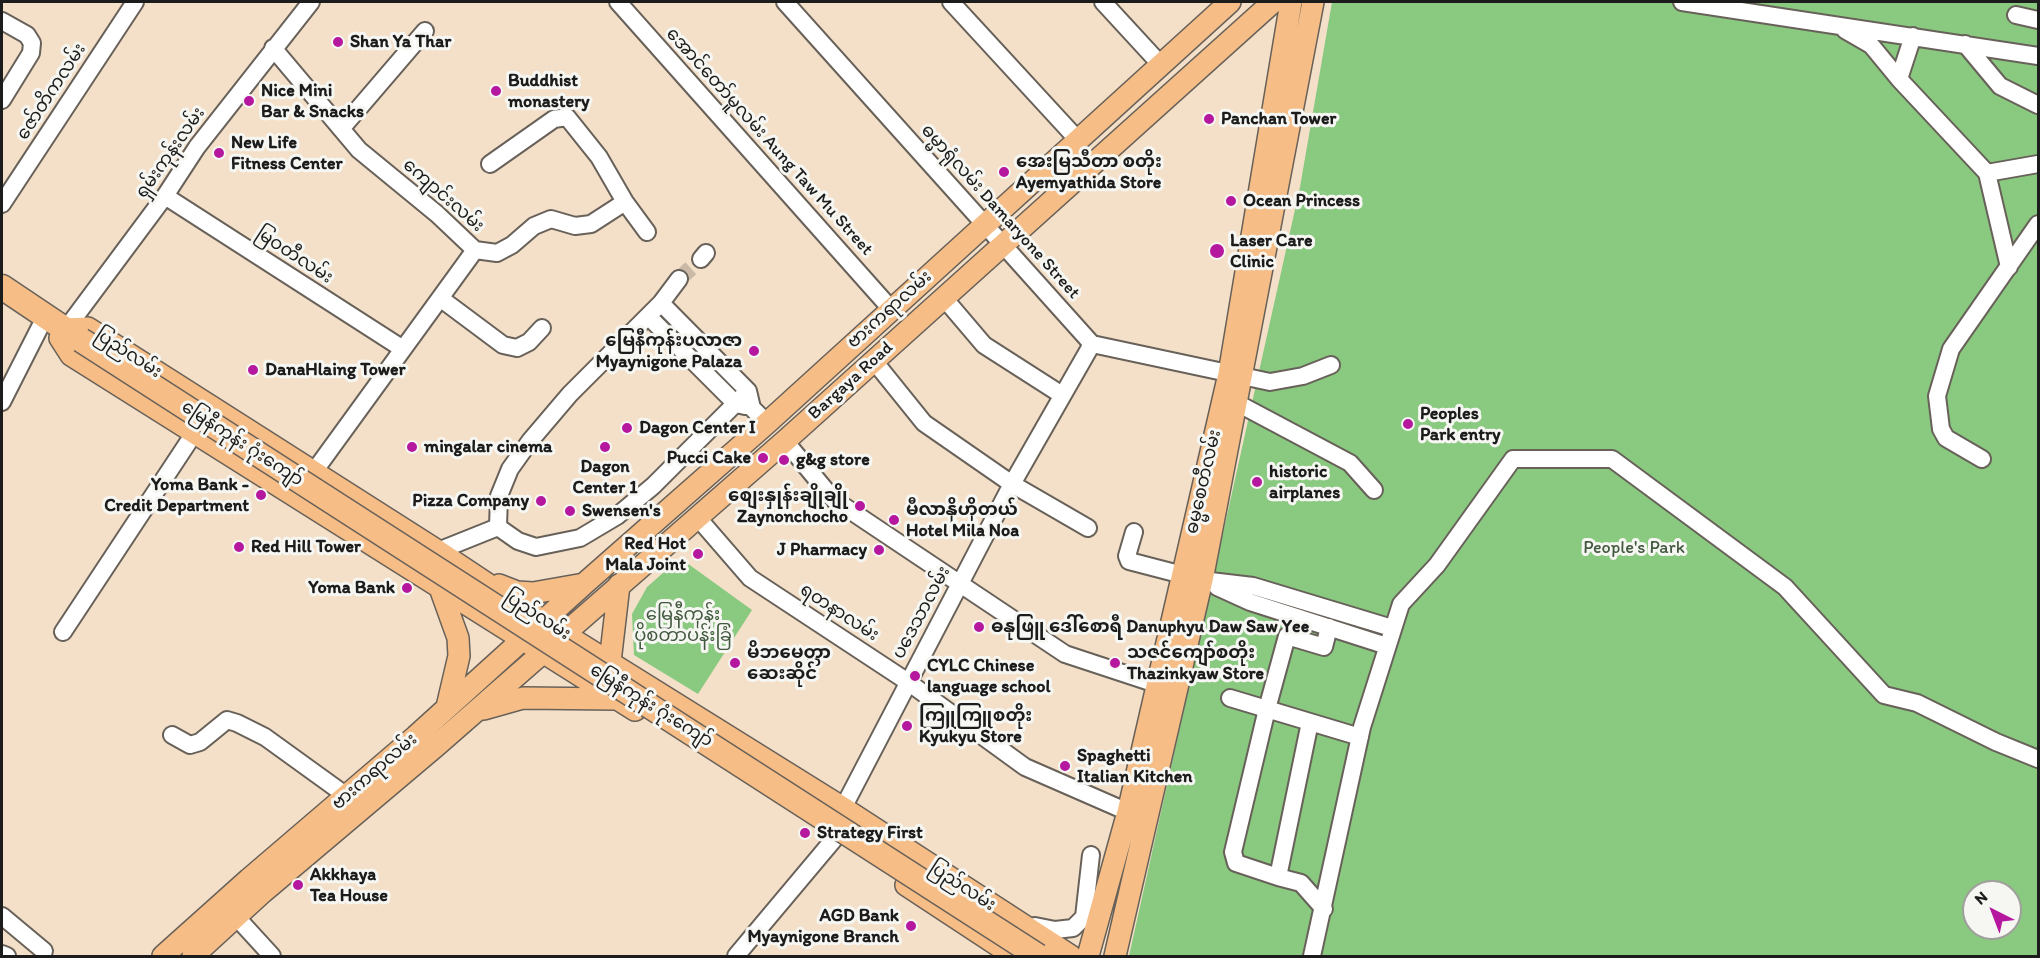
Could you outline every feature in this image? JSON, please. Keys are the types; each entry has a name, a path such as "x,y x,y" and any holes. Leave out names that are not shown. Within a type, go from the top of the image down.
{"highway":[{"name":"ပြည်လမ်း","path":"2,287 62,334"},
{"name":"ပြည်လမ်း","path":"2,302 62,334"},
{"name":"မြေနီကုန်း ဂုံးကျော်","path":"62,334 1038,957"}],"main road":[{"name":"ဗားကရာလမ်း","path":"355,802 447,707 767,423 1230,2"},
{"name":"ဓမ္မစေတီလမ်း","path":"1088,957 1128,812 1156,684 1192,577 1238,403 1236,376 1285,28 1291,2"},
{"name":"ဓမ္မစေတီလမ်း","path":"1115,957 1313,2"},
{"path":"1005,244 1266,8 1278,13 1285,28"},
{"path":"1194,34 1212,41 1215,55"},
{"name":"Bargaya Road","path":"698,518 1005,244"},
{"name":"ပြည်လမ်း","path":"1014,957 835,838 71,355 62,334 88,328 438,551 543,621 843,808 1071,957"},
{"path":"767,423 785,441"},
{"path":"564,633 698,518"},
{"path":"481,579 518,592 532,593 584,584"},
{"path":"610,662 612,628 619,585"},
{"path":"440,588 458,638 459,656 447,707"},
{"name":"ဗားကရာလမ်း","path":"163,957 230,910 355,802 469,715 564,633"},
{"path":"469,715 509,700 523,698 618,700"},
{"name":"ဗားကရာလမ်း","path":"193,957 230,910"}],"street":[{"name":"ဇော်တိကလမ်း","path":"2,204 135,2"},
{"name":"ရှမ်းကုန်းလမ်း","path":"2,402 62,334 165,196 197,147 311,2"},
{"name":"အောင်တော်မူလမ်း Aung Taw Mu Street","path":"618,2 891,309"},
{"name":"ဓမ္မာရုံလမ်း Damaryone Street","path":"785,2 1005,244 1092,344"},
{"path":"951,2 1078,140"},
{"path":"1103,2 1161,64"},
{"path":"1682,2 2038,56"},
{"path":"2016,15 2038,20"},
{"path":"2,21 27,36 32,43 32,53 2,100"},
{"path":"1837,25 1871,45 1899,80 1987,173 2009,267"},
{"path":"341,129 425,31"},
{"path":"1899,80 1913,36"},
{"path":"1965,44 2000,86 2038,105"},
{"name":"ကျောင်းလမ်း","path":"273,48 359,150 437,214 475,250 313,473"},
{"path":"490,164 554,119 567,117 599,157 625,202 647,232"},
{"path":"1987,173 2038,164"},
{"name":"မြဝတီလမ်း","path":"165,196 403,349"},
{"path":"475,250 497,253 512,245 534,226 551,219 574,226 591,224 625,202"},
{"path":"1982,459 1946,438 1941,429 1936,396 1951,349 2038,224"},
{"path":"498,527 499,496 510,469 530,441 570,394 661,303 680,279"},
{"path":"440,298 503,345 517,348 529,342 542,328"},
{"path":"944,298 984,345 1062,395"},
{"path":"498,527 518,541 536,547 580,538 617,516 744,406 748,391 661,303"},
{"path":"648,316 744,406 767,423"},
{"path":"1092,344 1270,382 1303,376 1331,365"},
{"name":"ပဒေသာလမ်း","path":"843,808 1012,484 1092,344"},
{"path":"874,361 924,423 1012,484 1088,528"},
{"path":"1238,403 1350,463 1374,490"},
{"path":"63,632 195,432"},
{"path":"785,441 833,499 1065,654 1156,684"},
{"path":"1312,957 1360,737 1401,604 1437,565 1513,459 1612,459 1785,587 1884,695 1917,703 1996,742 2038,759"},
{"name":"ရတနာလမ်း","path":"698,518 750,578 908,682 1025,767 1128,812"},
{"path":"438,551 498,527"},
{"path":"1134,532 1127,556 1129,561 1192,577 1253,586 1392,628"},
{"path":"1192,577 1250,602 1387,646"},
{"path":"1324,909 1301,883 1236,863 1233,852 1287,636 1324,647 1329,627"},
{"path":"1230,698 1360,737"},
{"path":"172,735 190,745 200,742 227,720 237,723 265,737 355,802"},
{"path":"1278,877 1310,722"},
{"path":"740,955 835,838"},
{"path":"1030,932 1035,926 1055,930 1073,928 1084,917 1091,855"},
{"path":"230,910 272,957"},
{"path":"2,916 44,951"},
{"path":"2,954 7,957"}],"green space":[{"name":"People's Park","path":"1332,2 2038,2 2038,956 1129,956 1300,187"},
{"name":"မြေနီကုန်း ပိုစတာပန်းခြံ","path":"680,558 752,610 698,694 634,655 632,614 647,587"}],"tunnel":[{"path":"679,279 701,259"}],"place":[{"name":"Shan Ya Thar","path":"338,42"},
{"name":"Buddhist monastery","path":"496,91"},
{"name":"Nice Mini Bar & Snacks","path":"249,101"},
{"name":"Panchan Tower","path":"1209,119"},
{"name":"New Life Fitness Center","path":"219,153"},
{"name":"အေးမြသီတာ စတိုး Ayemyathida Store","path":"1004,172"},
{"name":"Ocean Princess","path":"1231,201"},
{"name":"Laser Care Clinic","path":"1217,251"},
{"name":"မြေနီကုန်းပလာဇာ Myaynigone Palaza","path":"754,351"},
{"name":"DanaHlaing Tower","path":"253,370"},
{"name":"Peoples Park entry","path":"1408,424"},
{"name":"Dagon Center I","path":"627,428"},
{"name":"mingalar cinema","path":"412,447"},
{"name":"Dagon Center 1","path":"605,447"},
{"name":"Pucci Cake","path":"763,458"},
{"name":"g&g store","path":"784,460"},
{"name":"historic airplanes","path":"1257,482"},
{"name":"Yoma Bank - Credit Department","path":"261,495"},
{"name":"Pizza Company","path":"541,501"},
{"name":"စျေးနှုန်းချိုချို Zaynonchocho","path":"860,506"},
{"name":"Swensen's","path":"570,511"},
{"name":"မီလာနိုဟိုတယ် Hotel Mila Noa","path":"894,520"},
{"name":"Red Hill Tower","path":"239,547"},
{"name":"J Pharmacy","path":"879,550"},
{"name":"Red Hot Mala Joint","path":"698,554"},
{"name":"Yoma Bank","path":"407,588"},
{"name":"ဓနုဖြူ ဒေါ်စောရီ Danuphyu Daw Saw Yee","path":"979,627"},
{"name":"မိဘမေတ္တာ ဆေးဆိုင်","path":"735,663"},
{"name":"သဇင်ကျော်စတိုး Thazinkyaw Store","path":"1115,663"},
{"name":"CYLC Chinese language school","path":"915,676"},
{"name":"ကြူကြူစတိုး Kyukyu Store","path":"907,726"},
{"name":"Spaghetti Italian Kitchen","path":"1065,766"},
{"name":"Strategy First","path":"805,833"},
{"name":"Akkhaya Tea House","path":"298,885"},
{"name":"AGD Bank Myaynigone Branch","path":"911,926"}]}
